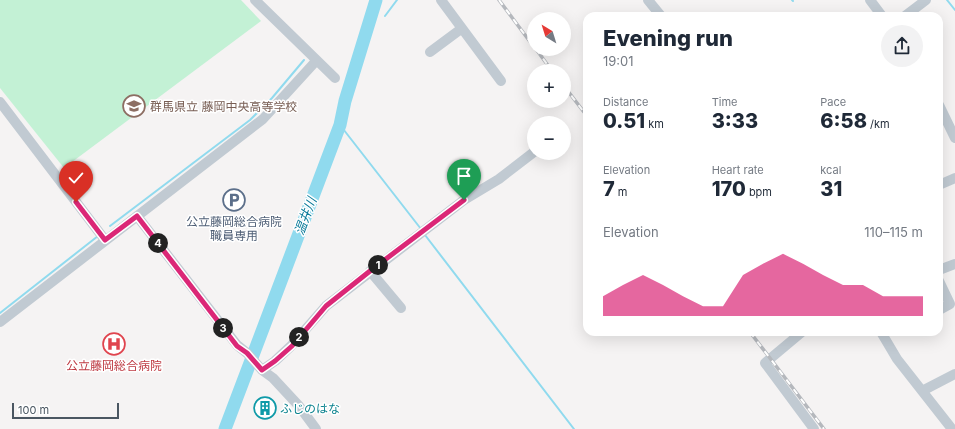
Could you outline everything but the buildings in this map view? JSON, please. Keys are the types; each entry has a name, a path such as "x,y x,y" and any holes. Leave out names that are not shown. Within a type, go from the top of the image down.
{"street":[{"path":"255,0 335,78"},
{"path":"441,0 501,81"},
{"path":"648,0 657,12"},
{"path":"870,0 879,12"},
{"path":"910,12 926,0"},
{"path":"430,52 461,29"},
{"path":"0,322 262,119 316,60"},
{"path":"0,102 105,240"},
{"path":"943,113 955,138"},
{"path":"262,370 292,346 326,306 464,200 499,179 527,157"},
{"path":"943,183 955,178"},
{"path":"137,216 237,346 247,353 262,370 273,378 299,406 316,429"},
{"path":"943,268 955,264"},
{"path":"370,271 401,308"},
{"path":"943,289 950,304 943,308"},
{"path":"797,336 765,363 814,429"},
{"path":"883,336 897,358 952,429"},
{"path":"922,391 955,374"}],"green space":[{"name":"群馬県立 藤岡中央高等学校","path":"0,0 241,0 261,21 64,168 0,88"}],"waterway":[{"name":"温井川","path":"225,429 340,125 345,101 376,0"},
{"path":"385,16 397,0"},
{"path":"947,0 955,10"},
{"path":"110,226 250,120 272,98 304,60"},
{"path":"340,125 421,229"},
{"path":"425,235 574,429"},
{"path":"0,313 98,236"}],"railway":[{"path":"499,0 527,38"},
{"path":"541,56 547,64"},
{"path":"571,95 583,111"},
{"path":"753,336 824,429"}],"place":[{"name":"群馬県立 藤岡中央高等学校","path":"134,106"},
{"name":"公立藤岡総合病院 職員専用","path":"234,200"},
{"name":"公立藤岡総合病院","path":"114,344"},
{"name":"ふじのはな","path":"265,408"}],"route":[{"path":"76,202 105,240 137,216 237,346 247,353 262,370 292,346 326,306 464,200"}]}
